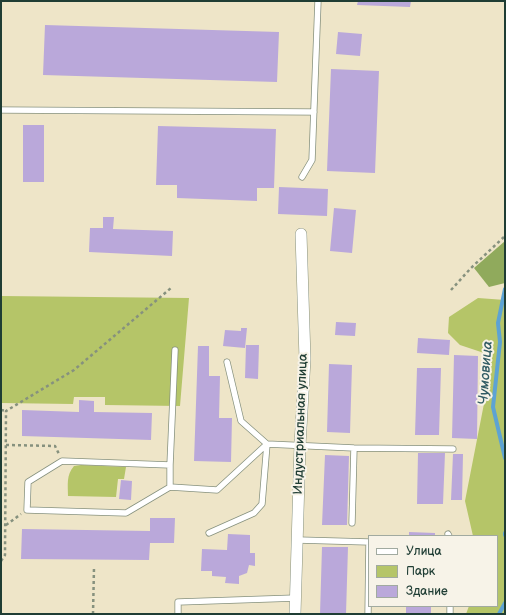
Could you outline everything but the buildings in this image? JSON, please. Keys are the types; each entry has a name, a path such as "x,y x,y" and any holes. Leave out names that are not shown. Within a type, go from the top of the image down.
{"street":[{"name":"Индустриальная улица","path":"295,614 304,359 301,234"}],"lane":[{"path":"302,177 312,160 318,1"},
{"path":"1,110 314,112"},
{"path":"170,487 175,350"},
{"path":"227,362 241,421 266,444 354,448 453,449"},
{"path":"170,465 62,461 28,482 27,510 126,513 170,487 217,490 266,444"},
{"path":"209,532 254,513 262,504 266,444"},
{"path":"352,523 354,448"},
{"path":"298,540 368,542 368,614"},
{"path":"178,614 178,602 296,598"}],"path":[{"path":"452,290 471,268 505,236"},
{"path":"1,410 6,411 74,370 171,288"},
{"path":"1,561 5,555 6,526 6,411"},
{"path":"6,445 55,446 62,461"},
{"path":"6,526 27,510"},
{"path":"93,614 94,568"}],"green space":[{"path":"505,241 505,283 489,287 474,268"},
{"path":"1,296 189,298 180,406 105,405 105,397 74,397 73,404 1,403"},
{"path":"478,298 505,300 505,614 466,614 469,607 498,607 498,535 473,535 465,501 489,378 484,353 460,345 448,333 449,317"},
{"path":"74,466 126,467 124,479 118,479 116,497 68,496 68,480 71,469"}],"waterway":[{"name":"Чумовица","path":"505,289 498,323 500,342 493,407 505,458"},
{"name":"Чумовица","path":"499,614 505,603"}]}
